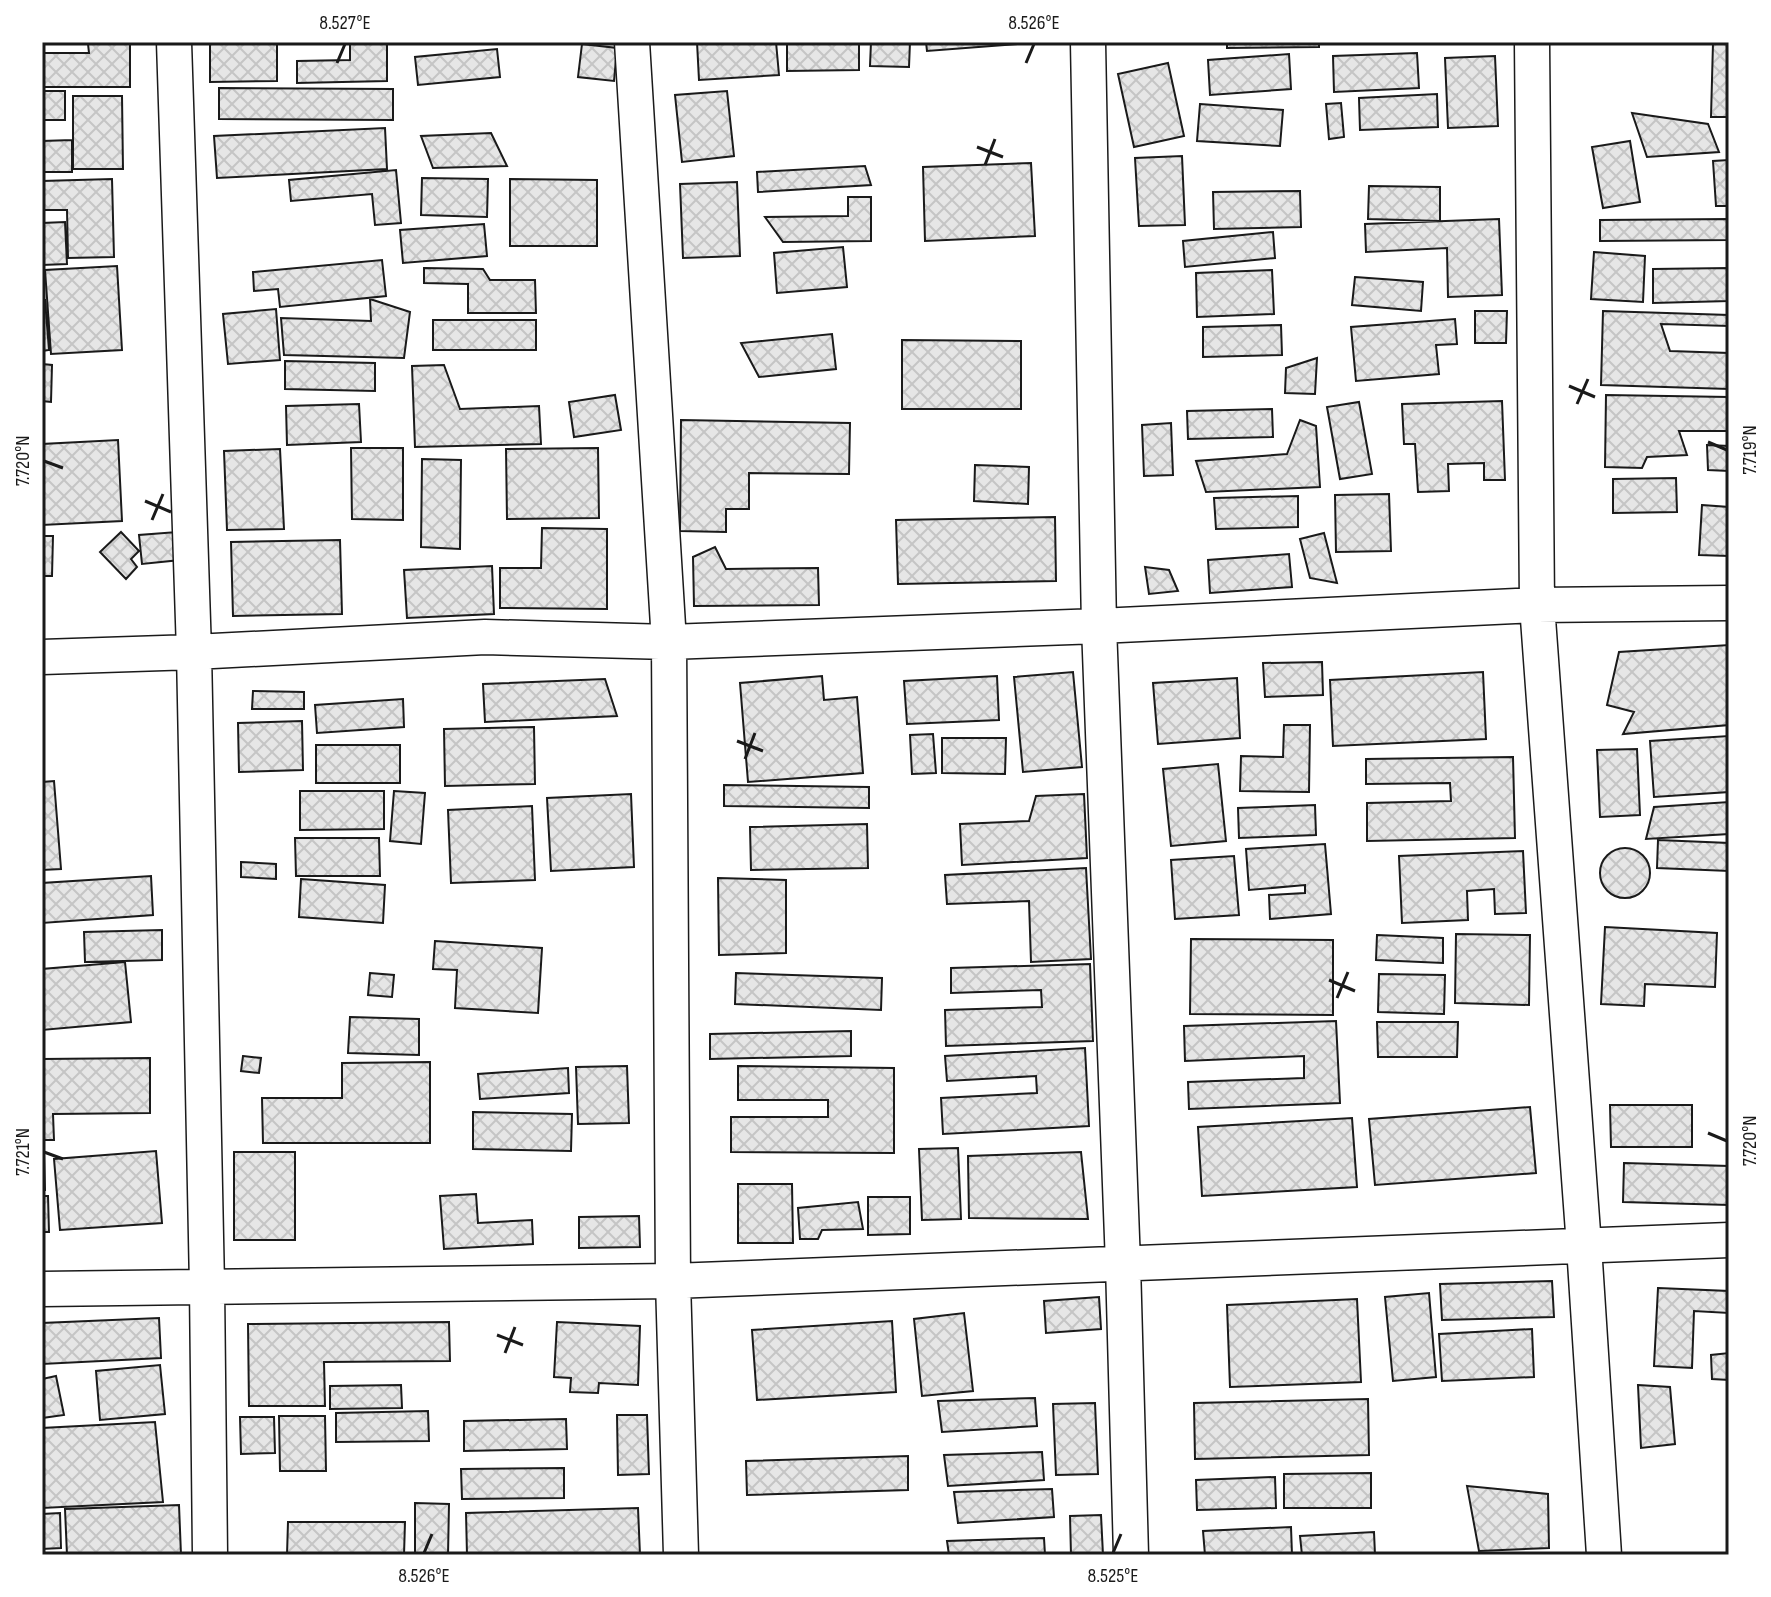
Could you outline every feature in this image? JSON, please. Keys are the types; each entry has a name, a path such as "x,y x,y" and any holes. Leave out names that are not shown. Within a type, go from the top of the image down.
{"street":[{"path":"174,42 194,652 210,1555"},
{"path":"632,42 669,642 673,1281 681,1555"},
{"path":"1088,42 1099,626 1131,1555"},
{"path":"1532,42 1537,605 1604,1555"},
{"path":"42,657 485,637 669,642 1537,605 1729,603"},
{"path":"42,1289 673,1281 1729,1240"}],"building":[{"path":"42,42 130,42 130,87 42,87 42,53 89,53 88,44"},
{"path":"210,42 277,42 277,81 210,82"},
{"path":"350,42 387,42 387,81 297,83 297,61 350,60"},
{"path":"697,42 776,42 779,75 699,80"},
{"path":"787,42 859,42 859,70 787,71"},
{"path":"871,42 910,42 909,67 870,66"},
{"path":"926,42 1017,42 1017,44 927,51"},
{"path":"1227,42 1319,42 1319,47 1227,48"},
{"path":"1688,42 1729,42 1729,117 1711,117 1713,43"},
{"path":"582,44 617,48 614,81 578,77"},
{"path":"497,49 500,77 418,85 415,57"},
{"path":"1417,53 1419,88 1334,92 1333,56"},
{"path":"1289,54 1291,89 1210,95 1208,60"},
{"path":"1495,56 1498,126 1448,128 1445,58"},
{"path":"1168,63 1184,136 1134,147 1118,74"},
{"path":"219,88 393,89 393,120 219,119"},
{"path":"42,91 65,91 65,120 42,120"},
{"path":"727,91 734,156 682,162 675,95"},
{"path":"1437,94 1438,127 1360,130 1359,98"},
{"path":"73,96 122,96 123,169 73,169"},
{"path":"1341,103 1344,137 1329,139 1326,104"},
{"path":"1200,104 1283,110 1280,146 1197,141"},
{"path":"1632,113 1708,124 1719,152 1647,157"},
{"path":"385,128 387,169 217,178 214,136"},
{"path":"491,133 507,166 433,168 421,136"},
{"path":"72,140 72,172 42,172 42,141"},
{"path":"1630,141 1640,202 1603,208 1592,147"},
{"path":"1182,156 1185,225 1139,226 1135,158"},
{"path":"1729,160 1729,206 1716,206 1713,161"},
{"path":"1031,163 1035,236 925,241 923,167"},
{"path":"865,166 871,185 758,192 757,172"},
{"path":"396,170 401,223 375,225 372,194 291,201 289,180"},
{"path":"422,178 488,179 487,217 421,215"},
{"path":"112,179 114,257 68,258 67,210 42,210 42,181"},
{"path":"510,179 597,180 597,246 510,246"},
{"path":"737,182 740,256 683,258 680,184"},
{"path":"1369,186 1440,187 1440,221 1368,219"},
{"path":"1300,191 1301,227 1214,229 1213,192"},
{"path":"848,197 871,197 871,241 783,242 765,217 848,216"},
{"path":"1499,219 1502,295 1448,297 1447,248 1366,252 1365,224"},
{"path":"1729,219 1729,240 1600,241 1600,220"},
{"path":"65,222 67,264 42,265 42,223"},
{"path":"484,224 487,256 403,263 400,230"},
{"path":"1273,232 1275,258 1185,267 1183,241"},
{"path":"843,247 847,287 777,293 774,253"},
{"path":"1594,252 1645,256 1643,302 1591,299"},
{"path":"382,260 386,296 280,307 278,289 254,291 253,272"},
{"path":"117,266 122,350 51,354 45,270"},
{"path":"424,268 483,269 490,280 535,280 536,313 468,313 468,284 424,283"},
{"path":"1729,268 1729,301 1653,303 1653,269"},
{"path":"1272,270 1274,314 1197,317 1196,273"},
{"path":"1355,277 1423,282 1421,311 1352,305"},
{"path":"370,299 410,312 404,358 284,355 281,318 371,321"},
{"path":"42,300 45,300 49,350 42,351"},
{"path":"276,309 280,360 228,364 223,314"},
{"path":"1475,311 1507,311 1506,343 1475,343"},
{"path":"1603,311 1729,315 1729,326 1661,324 1670,351 1729,353 1729,389 1601,385"},
{"path":"1455,319 1457,344 1436,345 1439,374 1356,381 1351,327"},
{"path":"433,320 536,320 536,350 433,350"},
{"path":"1281,325 1282,355 1203,357 1203,327"},
{"path":"832,334 836,369 759,377 741,343"},
{"path":"902,340 1021,341 1021,409 902,409"},
{"path":"1317,358 1315,394 1285,393 1286,368"},
{"path":"285,361 375,363 375,391 285,389"},
{"path":"42,364 52,365 51,402 42,401"},
{"path":"444,365 460,409 539,406 541,444 415,447 412,366"},
{"path":"615,395 621,430 574,437 569,402"},
{"path":"1606,395 1729,397 1729,431 1679,431 1687,455 1647,457 1642,468 1605,467"},
{"path":"1502,401 1505,480 1484,480 1484,463 1448,464 1449,491 1418,492 1415,444 1404,444 1402,404"},
{"path":"1359,402 1372,474 1340,479 1327,407"},
{"path":"359,404 361,442 287,445 286,406"},
{"path":"1272,409 1273,437 1188,439 1187,411"},
{"path":"681,420 850,423 849,474 749,473 749,509 726,509 726,532 680,531"},
{"path":"1300,420 1316,426 1320,487 1206,492 1196,461 1287,454"},
{"path":"1171,423 1173,475 1144,476 1142,425"},
{"path":"118,440 122,521 42,525 42,444"},
{"path":"1707,445 1729,446 1729,471 1708,470"},
{"path":"351,448 403,448 403,520 352,519"},
{"path":"598,448 599,518 507,519 506,449"},
{"path":"280,449 284,529 227,530 224,451"},
{"path":"422,459 461,460 460,549 421,547"},
{"path":"975,465 1029,467 1028,504 974,501"},
{"path":"1676,478 1677,512 1613,513 1613,479"},
{"path":"1389,494 1391,551 1336,552 1335,495"},
{"path":"1298,496 1298,527 1216,529 1214,498"},
{"path":"1702,505 1729,507 1729,556 1699,555"},
{"path":"1055,517 1056,581 898,584 896,520"},
{"path":"542,528 607,529 607,609 500,608 500,568 541,568"},
{"path":"121,532 139,551 131,559 137,567 126,579 100,552"},
{"path":"177,532 180,560 142,564 139,535"},
{"path":"1324,533 1337,583 1310,578 1300,539"},
{"path":"42,536 53,536 52,576 42,576"},
{"path":"340,540 342,614 233,616 231,542"},
{"path":"715,547 726,569 818,568 819,605 694,606 693,557"},
{"path":"1289,554 1292,587 1210,593 1208,560"},
{"path":"492,566 494,614 407,618 404,570"},
{"path":"1145,567 1169,570 1178,591 1149,594"},
{"path":"1729,645 1729,725 1623,734 1634,712 1607,705 1619,652"},
{"path":"1322,662 1323,695 1265,697 1263,663"},
{"path":"1073,672 1082,767 1023,772 1014,677"},
{"path":"1483,672 1486,739 1333,746 1330,680"},
{"path":"822,676 824,700 857,697 863,773 748,782 740,683"},
{"path":"997,676 999,720 907,724 904,681"},
{"path":"1237,678 1240,738 1158,744 1153,683"},
{"path":"605,679 617,716 485,722 483,684"},
{"path":"253,691 304,692 304,709 252,709"},
{"path":"403,699 404,727 317,733 315,705"},
{"path":"302,721 303,770 239,772 238,723"},
{"path":"1284,725 1310,725 1309,792 1240,791 1241,756 1283,757"},
{"path":"534,727 535,784 445,786 444,729"},
{"path":"933,734 936,773 912,774 910,735"},
{"path":"1729,736 1729,792 1654,797 1650,741"},
{"path":"942,738 1006,738 1005,774 942,773"},
{"path":"316,745 400,745 400,783 316,783"},
{"path":"1637,749 1640,815 1600,817 1597,750"},
{"path":"1513,757 1515,838 1367,841 1367,803 1451,801 1450,783 1366,784 1366,759"},
{"path":"1218,764 1226,841 1171,846 1163,769"},
{"path":"54,781 61,869 42,870 42,782"},
{"path":"724,785 869,787 869,808 724,806"},
{"path":"300,791 384,791 384,829 300,830"},
{"path":"394,791 425,793 421,844 390,841"},
{"path":"631,794 634,867 551,871 547,798"},
{"path":"1084,794 1087,858 962,865 960,824 1029,821 1036,796"},
{"path":"1729,802 1729,834 1646,839 1654,807"},
{"path":"1315,805 1316,835 1239,838 1238,808"},
{"path":"532,806 535,880 451,883 448,810"},
{"path":"867,824 868,868 751,870 750,827"},
{"path":"295,838 379,838 380,876 296,876"},
{"path":"1658,840 1729,843 1729,871 1657,868"},
{"path":"1325,844 1331,914 1270,919 1269,895 1305,893 1305,885 1249,890 1246,849"},
{"path":"1625,848 1643,855 1650,873 1643,891 1625,898 1607,891 1600,873 1607,855"},
{"path":"1523,851 1526,913 1495,914 1494,889 1467,891 1468,920 1402,923 1399,856"},
{"path":"1234,856 1239,915 1175,919 1171,860"},
{"path":"241,862 276,864 276,879 241,877"},
{"path":"1086,868 1091,959 1031,962 1029,901 947,904 945,875"},
{"path":"151,876 153,915 42,923 42,883"},
{"path":"718,878 786,880 786,953 719,955"},
{"path":"301,879 385,885 383,923 299,917"},
{"path":"1605,927 1717,933 1715,987 1645,984 1644,1006 1601,1004"},
{"path":"162,930 162,960 85,962 84,932"},
{"path":"1456,934 1530,935 1529,1005 1455,1003"},
{"path":"1377,935 1443,938 1443,963 1376,960"},
{"path":"1191,939 1333,940 1333,1015 1190,1014"},
{"path":"435,941 542,948 538,1013 455,1008 457,970 433,969"},
{"path":"125,962 131,1022 42,1030 42,969"},
{"path":"1090,964 1093,1041 946,1046 945,1010 1042,1007 1041,990 951,993 951,968"},
{"path":"370,973 394,975 392,997 368,995"},
{"path":"736,973 882,978 881,1010 735,1004"},
{"path":"1379,974 1445,975 1444,1014 1378,1012"},
{"path":"350,1017 419,1019 419,1055 348,1053"},
{"path":"1336,1021 1340,1103 1189,1109 1188,1082 1304,1078 1304,1056 1185,1061 1184,1026"},
{"path":"1377,1022 1458,1022 1457,1057 1378,1057"},
{"path":"851,1031 851,1056 710,1059 710,1034"},
{"path":"1085,1048 1089,1126 943,1134 941,1098 1037,1093 1036,1076 947,1081 945,1056"},
{"path":"243,1056 261,1058 259,1073 241,1071"},
{"path":"150,1058 150,1113 53,1114 54,1140 42,1140 42,1059"},
{"path":"430,1062 430,1143 263,1143 262,1098 342,1098 342,1063"},
{"path":"627,1066 629,1123 578,1124 576,1067"},
{"path":"738,1066 894,1068 894,1153 731,1152 731,1117 828,1117 828,1100 738,1100"},
{"path":"568,1068 569,1093 480,1099 478,1074"},
{"path":"1610,1105 1692,1105 1692,1147 1611,1147"},
{"path":"1530,1107 1536,1173 1375,1185 1369,1119"},
{"path":"473,1112 572,1114 571,1151 473,1149"},
{"path":"1352,1118 1357,1187 1202,1196 1198,1127"},
{"path":"958,1148 961,1219 922,1220 919,1149"},
{"path":"156,1151 162,1223 60,1230 54,1159"},
{"path":"234,1152 295,1152 295,1240 234,1240"},
{"path":"1081,1152 1088,1219 969,1218 968,1156"},
{"path":"44,1154 45,1190 42,1190"},
{"path":"1624,1163 1729,1166 1729,1205 1623,1202"},
{"path":"738,1184 792,1184 793,1243 738,1243"},
{"path":"476,1194 478,1223 532,1220 533,1244 444,1249 440,1196"},
{"path":"42,1196 48,1196 49,1232 42,1232"},
{"path":"868,1197 910,1197 910,1234 868,1235"},
{"path":"858,1202 863,1229 822,1230 818,1239 800,1239 798,1208"},
{"path":"639,1216 640,1247 579,1248 579,1217"},
{"path":"1552,1281 1554,1317 1442,1320 1440,1284"},
{"path":"1658,1288 1729,1291 1729,1313 1694,1311 1692,1368 1654,1366"},
{"path":"1429,1293 1436,1377 1393,1381 1385,1297"},
{"path":"1099,1297 1101,1329 1046,1333 1044,1301"},
{"path":"1357,1299 1361,1382 1230,1387 1227,1305"},
{"path":"964,1313 973,1391 922,1396 914,1319"},
{"path":"159,1318 161,1358 42,1364 42,1323"},
{"path":"892,1321 896,1392 757,1400 752,1330"},
{"path":"449,1322 450,1361 324,1362 325,1406 249,1406 248,1324"},
{"path":"557,1322 640,1326 638,1385 599,1383 598,1393 570,1392 571,1378 554,1377"},
{"path":"1532,1329 1534,1377 1442,1381 1439,1334"},
{"path":"1729,1353 1729,1380 1712,1379 1711,1355"},
{"path":"160,1365 165,1414 100,1420 96,1371"},
{"path":"56,1376 64,1415 42,1418 42,1379"},
{"path":"401,1385 402,1408 330,1409 330,1386"},
{"path":"1638,1385 1670,1387 1675,1444 1641,1448"},
{"path":"1035,1398 1037,1426 942,1432 938,1401"},
{"path":"1368,1399 1369,1455 1195,1459 1194,1403"},
{"path":"1095,1403 1098,1474 1056,1475 1053,1404"},
{"path":"428,1411 429,1441 336,1442 336,1413"},
{"path":"617,1415 647,1415 649,1474 618,1475"},
{"path":"279,1416 325,1416 326,1471 280,1471"},
{"path":"240,1417 274,1417 275,1453 241,1454"},
{"path":"566,1419 567,1449 464,1451 464,1421"},
{"path":"155,1422 163,1502 42,1508 42,1428"},
{"path":"1042,1452 1044,1480 948,1486 944,1455"},
{"path":"908,1456 908,1490 747,1495 746,1461"},
{"path":"564,1468 564,1498 462,1499 461,1469"},
{"path":"1371,1473 1371,1508 1284,1508 1284,1474"},
{"path":"1275,1477 1276,1508 1197,1510 1196,1480"},
{"path":"1467,1486 1548,1494 1549,1548 1479,1551"},
{"path":"1052,1489 1054,1517 958,1523 954,1492"},
{"path":"415,1503 449,1504 448,1555 415,1555"},
{"path":"179,1505 181,1555 67,1555 65,1509"},
{"path":"638,1508 640,1555 467,1555 466,1513"},
{"path":"60,1513 61,1548 42,1549 42,1514"},
{"path":"1101,1515 1103,1555 1071,1555 1070,1516"},
{"path":"288,1522 405,1522 404,1555 287,1555"},
{"path":"1291,1527 1292,1555 1205,1555 1203,1531"},
{"path":"1374,1532 1375,1555 1302,1555 1300,1536"},
{"path":"1044,1538 1045,1555 949,1555 947,1541"}]}
